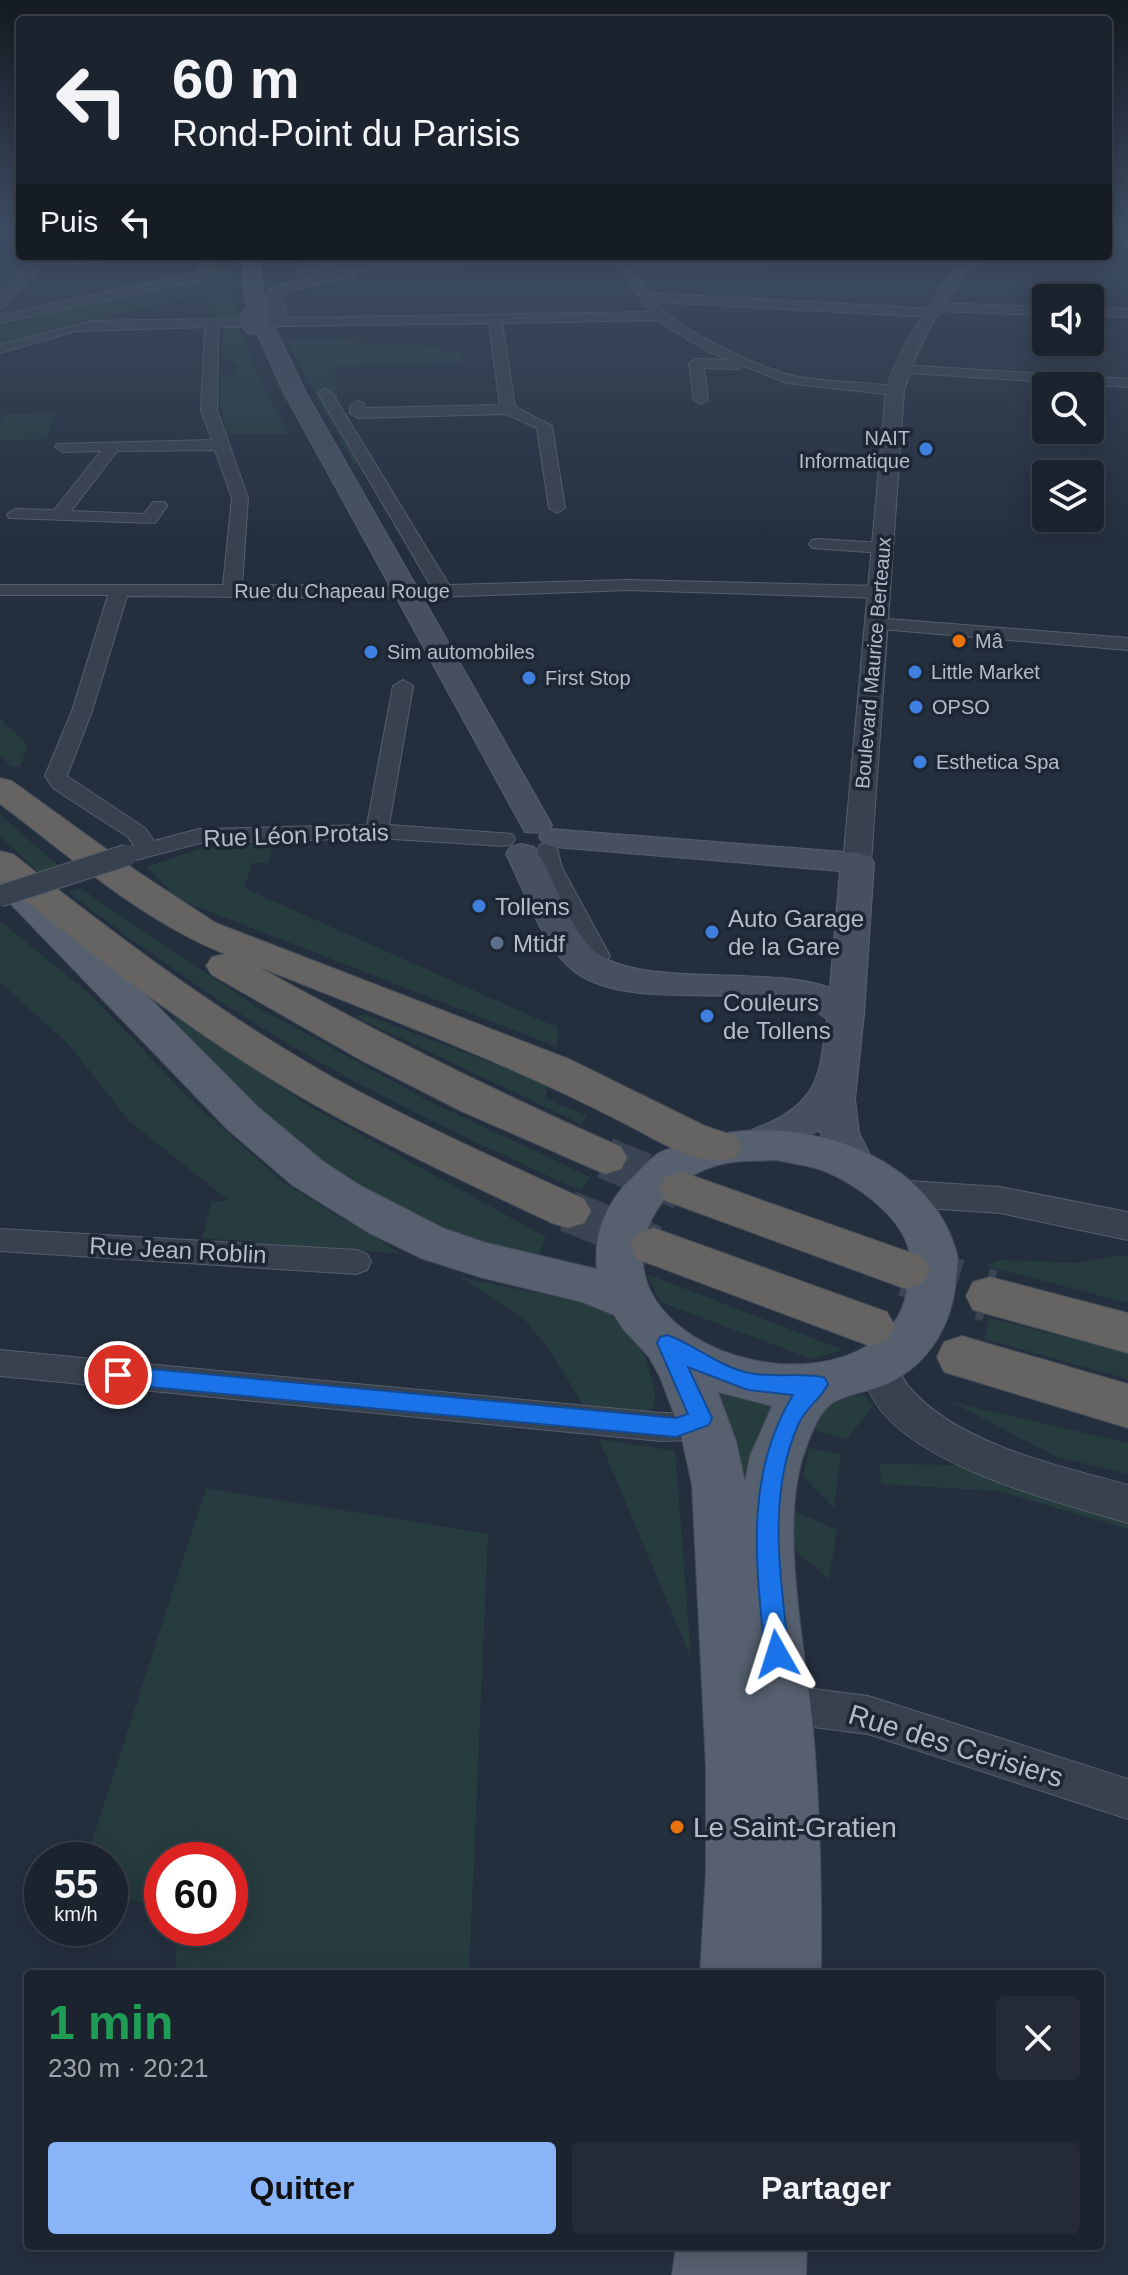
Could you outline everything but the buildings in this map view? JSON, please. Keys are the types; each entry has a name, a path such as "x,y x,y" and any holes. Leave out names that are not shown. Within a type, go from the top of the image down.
{"highway":[{"path":"0,788 125,880 202,931 554,1069 689,1137 738,1145"},
{"path":"0,795 114,891 200,951 376,1050 476,1100 605,1158"},
{"path":"0,862 117,956 277,1062 428,1145 568,1211"},
{"path":"682,1189 918,1258"},
{"path":"654,1246 874,1346"},
{"path":"990,1296 1128,1333"},
{"path":"962,1357 1128,1406"}],"main road":[{"path":"263,334 266,361 397,591 530,839 573,949 588,964 610,974 800,991 826,1001 846,1014"},
{"name":"Rue Léon Protais","path":"530,839 857,863"},
{"name":"Boulevard Maurice Berteaux","path":"855,1165 839,1133 835,1083 846,1014 857,863"},
{"path":"0,873 114,984 233,1112 305,1171 382,1220 436,1245 496,1263 593,1284 649,1322 705,1367 748,1382 783,1386 818,1384 849,1377 874,1346 903,1347 927,1312 934,1272 918,1258 919,1223 895,1193 855,1165 817,1150 738,1145 699,1153 664,1171 650,1183 629,1212 623,1228 620,1254 623,1281 649,1322 701,1418 715,1459 735,1678 739,1835 734,1970"},
{"name":"Boulevard Maurice Berteaux","path":"738,1145 801,1124 817,1112 835,1083"},
{"path":"787,1970 788,1871 782,1704 767,1553 769,1491 779,1448 790,1419 801,1400 818,1384"},
{"path":"710,2275 713,2250"},
{"path":"768,2275 770,2250"}],"street":[{"path":"0,349 51,334"},
{"path":"211,334 209,410 240,498 232,591"},
{"path":"497,334 508,409"},
{"path":"689,334 712,348 787,379 1128,383"},
{"name":"Boulevard Maurice Berteaux","path":"857,863 898,380 909,349 919,334"},
{"path":"701,400 696,363 755,366"},
{"path":"325,393 444,591"},
{"path":"358,406 358,413 508,409 544,426 557,508"},
{"path":"63,447 111,449 222,445"},
{"path":"58,516 111,449"},
{"path":"15,514 149,519 159,506"},
{"path":"818,544 882,548"},
{"name":"Rue du Chapeau Rouge","path":"0,590 444,591 628,585 880,592"},
{"path":"119,590 82,711 56,776 62,784 137,833 137,852"},
{"path":"876,624 1128,644"},
{"path":"377,831 403,686"},
{"name":"Rue Léon Protais","path":"0,896 137,852 199,836 377,831 530,839"},
{"path":"530,839 550,868 598,956 588,964"},
{"path":"895,1193 1019,1203 1128,1226"},
{"path":"918,1258 949,1215 983,1199"},
{"name":"Rue Jean Roblin","path":"0,1240 356,1262"},
{"path":"874,1346 898,1403 933,1430 1010,1466 1128,1504"},
{"path":"0,1363 661,1427 685,1427 701,1418"},
{"name":"Rue des Cerisiers","path":"782,1704 868,1715 1128,1799"}],"green space":[{"path":"0,334 38,334 0,347"},
{"path":"223,334 242,334 256,371 288,434 226,434 220,403 222,378 235,375 238,367 224,357"},
{"path":"351,339 361,345 436,346 445,353 460,353 465,363 335,367 338,401 370,462 354,464 286,341"},
{"path":"55,413 46,439 0,440 0,422 6,414"},
{"path":"0,719 28,745 20,766 12,767 0,755"},
{"path":"0,815 59,866 39,872 0,836"},
{"path":"273,842 269,863 252,863 244,888 558,1028 557,1047 180,900 146,867 202,848"},
{"path":"80,888 255,1006 431,1102 590,1177 581,1191 424,1117 309,1056 194,983 68,892"},
{"path":"0,921 92,996 190,1099 285,1184 402,1254 202,1238 211,1203 228,1200 129,1121 70,1046 0,982"},
{"path":"366,1015 547,1084 546,1099 588,1116 581,1124 354,1016"},
{"path":"177,1018 311,1107 546,1237 537,1260 498,1249 415,1217 363,1190 276,1131 169,1021"},
{"path":"1122,1255 1128,1257 1128,1303 986,1266 1000,1260 1077,1263"},
{"path":"647,1274 843,1350 812,1359 660,1302"},
{"path":"460,1277 604,1307 645,1356 655,1390 654,1407 642,1416 585,1408 547,1346 524,1319"},
{"path":"989,1318 1128,1353 1128,1379 984,1339"},
{"path":"707,1387 776,1400 748,1506"},
{"path":"863,1395 874,1405 847,1439 813,1430 833,1399"},
{"path":"951,1402 1128,1443 1128,1474 1057,1457"},
{"path":"599,1439 675,1451 691,1658"},
{"path":"809,1448 841,1454 834,1508 803,1476"},
{"path":"880,1464 955,1465 1128,1515 1128,1529 998,1491 881,1484"},
{"path":"206,1488 488,1534 469,1970 176,1970 176,1946 248,1946 248,1842 144,1842 144,1903 128,1898 128,1842 92,1842"},
{"path":"790,1509 837,1530 829,1579 790,1546"}],"tunnel":[{"path":"605,1158 682,1189"},
{"path":"568,1211 654,1246"},
{"path":"906,1270 990,1296"}],"place":[{"name":"NAIT Informatique","path":"926,449"},
{"name":"Mâ","path":"959,641"},
{"name":"Sim automobiles","path":"371,652"},
{"name":"Little Market","path":"915,672"},
{"name":"First Stop","path":"529,678"},
{"name":"OPSO","path":"916,707"},
{"name":"Esthetica Spa","path":"920,762"},
{"name":"Tollens","path":"479,906"},
{"name":"Auto Garage de la Gare","path":"712,932"},
{"name":"Mtidf","path":"497,943"},
{"name":"Couleurs de Tollens","path":"707,1016"},
{"name":"Le Saint-Gratien","path":"677,1827"}],"route":[{"path":"118,1375 676,1428 685,1427 701,1418 667,1343 705,1367 748,1382 795,1386 818,1384 801,1400 790,1419 779,1448 769,1491 767,1553 777,1654"}]}
